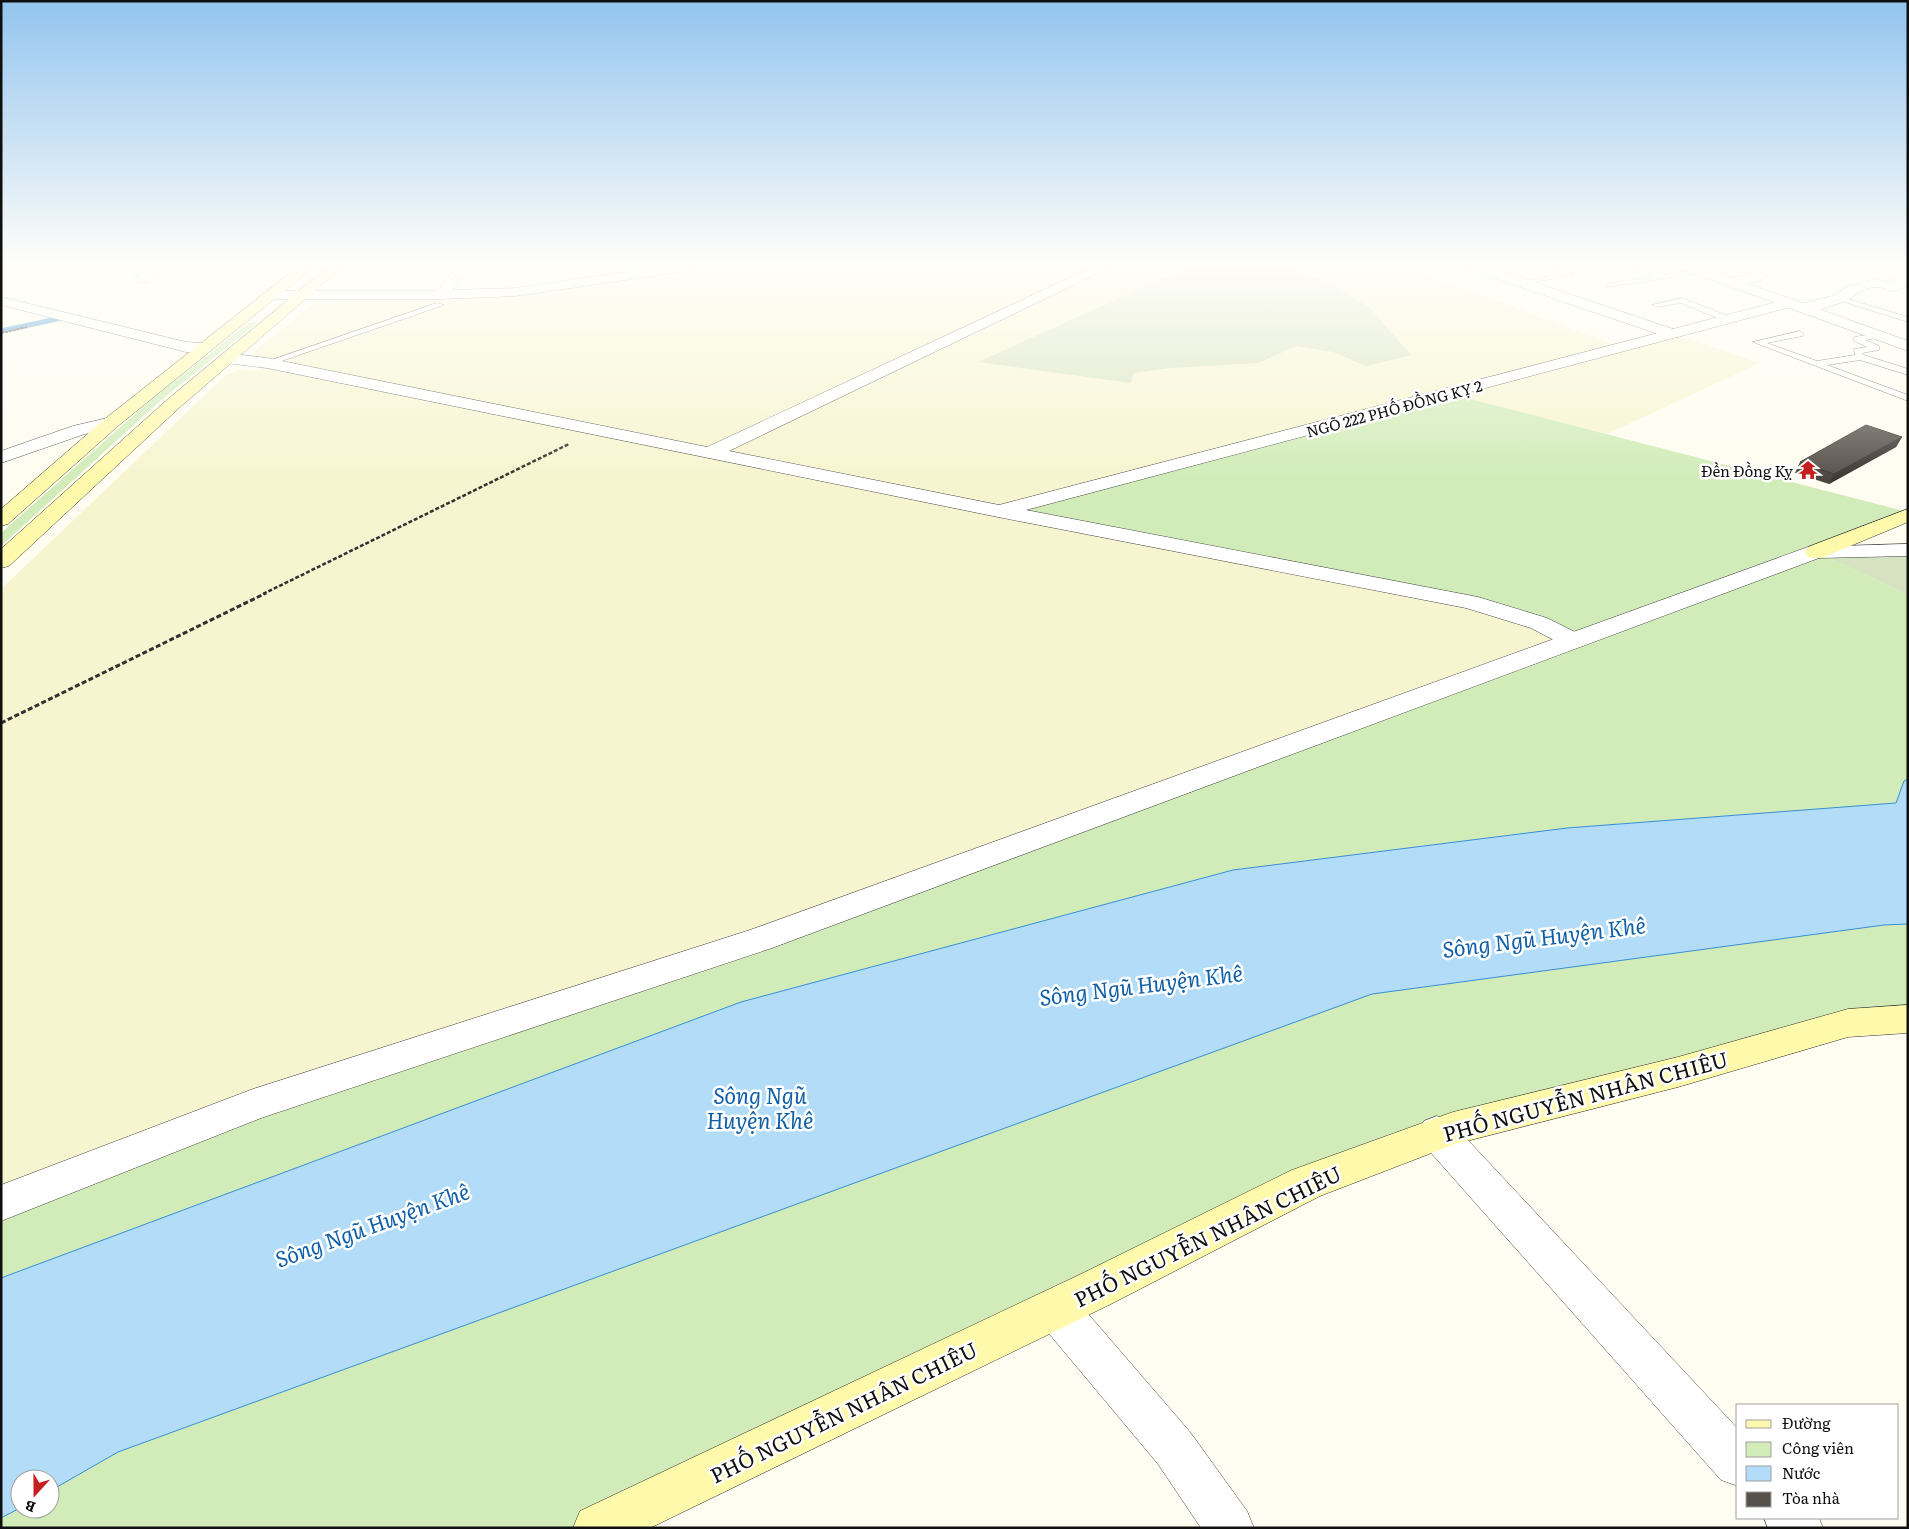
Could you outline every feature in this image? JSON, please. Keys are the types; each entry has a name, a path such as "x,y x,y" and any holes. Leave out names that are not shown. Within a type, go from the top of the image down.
{"main road":[{"path":"1,520 112,422 217,337"},
{"path":"1,561 174,403 252,337"},
{"path":"1816,552 1908,515"},
{"name":"PHỐ NGUYỄN NHÂN CHIÊU","path":"597,1528 1056,1309 1306,1183 1438,1133 1678,1072 1848,1023 1908,1019"}],"street":[{"path":"150,337 203,348"},
{"path":"711,452 954,337"},
{"name":"NGÕ 222 PHỐ ĐỒNG KỴ 2","path":"998,511 1660,337"},
{"path":"1884,337 1908,346"},
{"path":"227,358 267,363 998,511 1483,605 1539,624 1574,641"},
{"path":"1,457 79,430 112,422"},
{"path":"1,1203 253,1105 760,939 1816,552 1908,550"},
{"path":"1438,1133 1736,1461"},
{"path":"1056,1309 1174,1448 1230,1528"},
{"path":"1777,1528 1786,1519"},
{"path":"1788,1519 1799,1528"}],"lane":[{"path":"267,363 337,337"},
{"path":"1782,337 1757,342 1908,398"},
{"path":"1860,357 1857,351 1876,348 1857,339 1865,337"},
{"path":"1813,364 1860,357 1908,372"}],"path":[{"path":"1,723 598,429"}],"shaded area":[{"path":"272,337 1595,337 1623,348 1661,337 1683,337 1760,363 1607,434 1451,394 1470,602 1574,641 1,1203 1,589 227,374 238,370 259,371 267,363 253,355 255,351"}],"green space":[{"path":"230,337 239,337 160,401 1,546 1,533 153,398"},
{"path":"1033,337 1396,337 1411,355 1366,366 1333,352 1296,346 1258,363 1170,368 1133,373 1131,383 978,362"},
{"path":"1451,394 1908,512 1816,552 1908,595 1908,779 1904,781 1896,803 1567,828 1233,870 741,1002 1,1278 1,1203 1573,641 1518,616 998,511"},
{"path":"1908,550 1908,595 1816,552"},
{"path":"1908,924 1908,1019 1437,1133 594,1528 1,1528 1,1518 10,1513 10,1519 60,1519 60,1485 118,1452 1372,994 1884,925"}],"water":[{"name":"Sông Ngũ Huyện Khê","path":"1908,779 1908,924 1884,925 1372,994 118,1452 60,1485 60,1469 10,1469 10,1513 1,1518 1,1278 741,1002 1233,870 1567,828 1896,803 1904,781"}],"building":[{"path":"1866,425 1902,437 1834,474 1800,462"}],"place":[{"name":"Đền Đồng Kỵ","path":"1808,470"}]}
